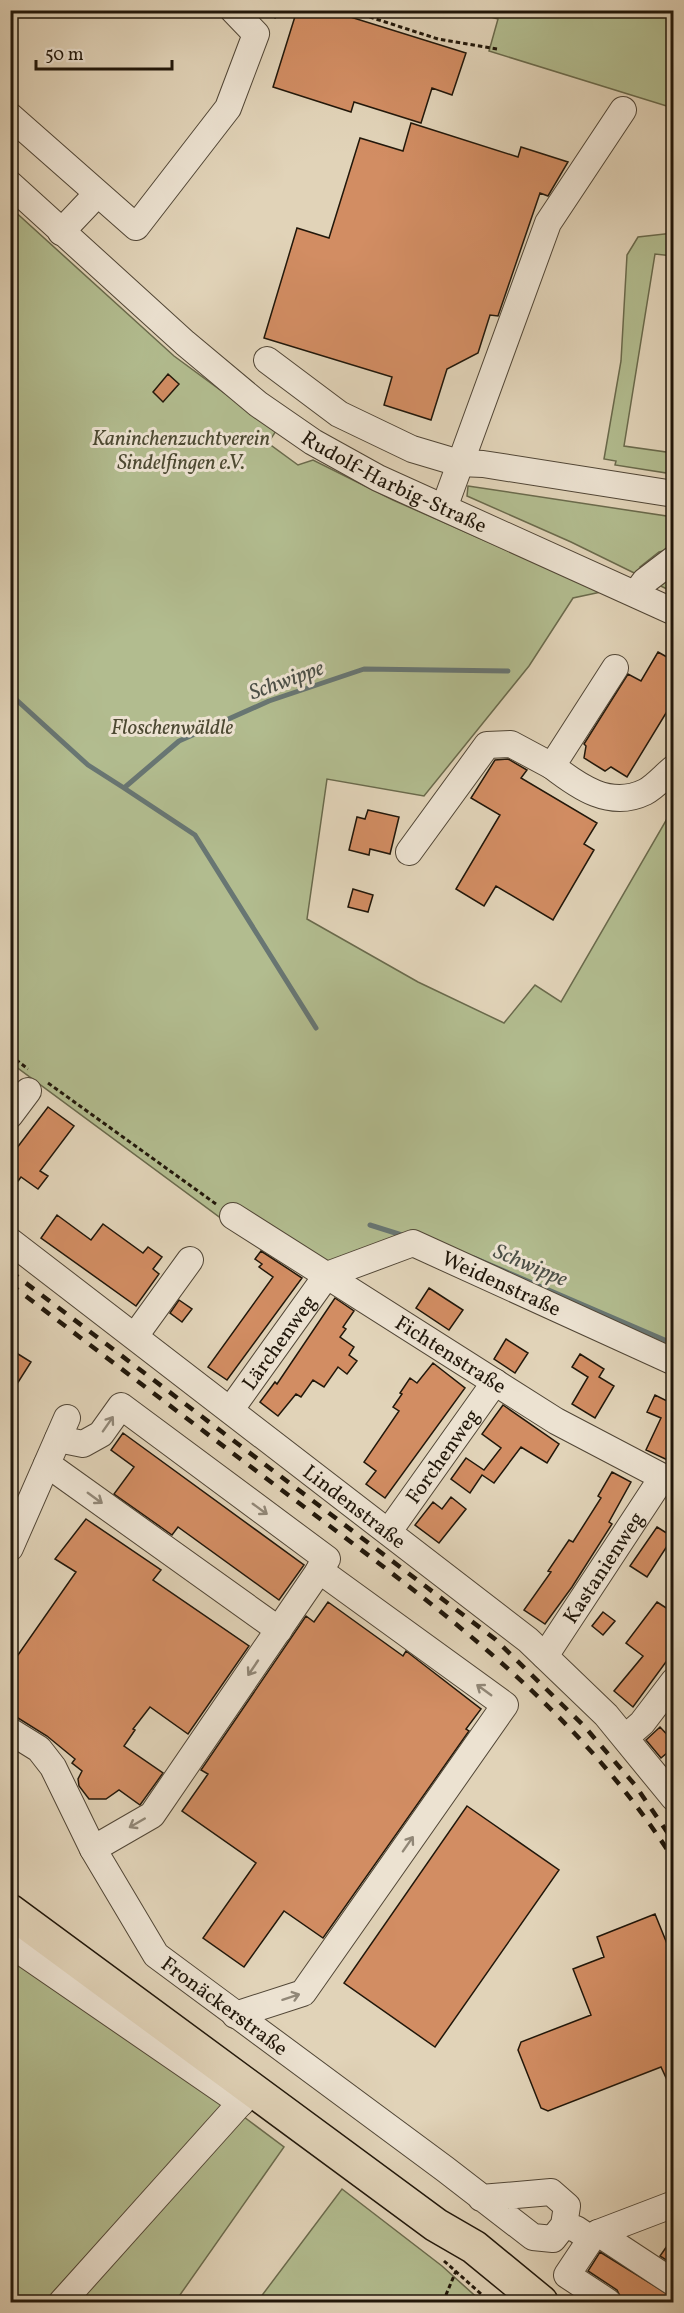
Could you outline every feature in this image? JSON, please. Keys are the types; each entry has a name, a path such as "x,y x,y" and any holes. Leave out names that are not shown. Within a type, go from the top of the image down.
{"main road":[{"path":"10,1911 247,2096 436,2225 474,2247 541,2302"},
{"path":"436,2225 465,2257 514,2302"}],"street":[{"path":"10,116 136,227 228,108 256,34 233,10"},
{"path":"448,497 548,223 623,110"},
{"name":"Rudolf-Harbig-Straße","path":"10,184 185,343 258,404 313,442 387,482 674,612"},
{"path":"61,232 97,194"},
{"path":"267,360 339,414 412,449 459,463 483,464 674,494"},
{"path":"636,593 645,580 674,559"},
{"path":"552,766 615,668"},
{"path":"409,852 487,744 511,744 552,766 573,782 605,798 629,798 646,791 674,768"},
{"path":"10,1114 32,1079"},
{"name":"Fichtenstraße","path":"233,1216 556,1421 668,1481"},
{"name":"Lindenstraße","path":"10,1241 389,1531 544,1656 626,1737 674,1798"},
{"name":"Weidenstraße","path":"327,1275 413,1243 674,1362"},
{"path":"135,1336 190,1260"},
{"name":"Lärchenweg","path":"231,1409 327,1275"},
{"name":"Forchenweg","path":"389,1531 495,1382"},
{"path":"10,1548 62,1429 83,1444 101,1434 121,1406 327,1559 153,1815 93,1849"},
{"path":"47,1464 279,1630"},
{"name":"Kastanienweg","path":"544,1656 668,1481"},
{"path":"235,2015 303,1993 363,1902 505,1705 320,1570"},
{"path":"626,1737 642,1723 674,1681"},
{"name":"Fronäckerstraße","path":"10,1731 39,1749 53,1767 93,1849 156,1955 533,2237 553,2239 564,2225"},
{"path":"10,1944 247,2096 62,2302"},
{"path":"481,2198 551,2192 567,2206 564,2225 594,2236 674,2283"},
{"path":"608,2302 567,2275 594,2236 674,2204"}],"path":[{"path":"274,18 280,10"},
{"path":"348,10 438,39 497,49"},
{"path":"10,1055 32,1079 158,1162 233,1216"},
{"path":"443,2302 456,2271"}],"green space":[{"path":"470,11 673,11 673,108 489,51 498,19"},
{"name":"Floschenwäldle","path":"11,208 174,356 276,431 268,443 298,465 313,460 393,500 601,592 573,598 529,666 424,796 327,779 307,919 418,982 504,1023 535,985 561,1002 668,817 673,820 673,1359 417,1239 326,1268 241,1233 11,1063"},
{"path":"673,233 673,256 655,254 624,446 673,453 673,474 615,465 616,461 604,459 621,361 627,255 638,237"},
{"path":"468,486 673,517 673,549 659,552 640,567 673,578 673,592 571,542 467,496"},
{"path":"10,1950 226,2102 44,2302 11,2302"},
{"path":"244,2117 284,2147 175,2302 79,2302 151,2217"},
{"path":"342,2189 442,2266 482,2302 257,2302"}],"building":[{"path":"297,10 328,10 466,53 452,95 432,88 421,123 354,102 351,112 273,87"},
{"path":"411,123 518,157 521,147 568,162 548,196 540,193 498,316 490,315 478,353 447,369 431,420 384,405 392,377 264,338 297,228 329,238 360,138 403,151"},
{"path":"168,374 179,384 163,402 153,392"},
{"path":"658,652 674,661 674,700 627,777 611,767 605,771 584,758 586,746 584,744 628,674 641,681"},
{"path":"508,759 527,770 521,778 597,823 584,844 594,850 553,920 496,886 484,906 456,889 500,815 471,798 495,760"},
{"path":"368,810 399,817 390,854 370,849 369,855 349,850 357,817 365,819"},
{"path":"353,889 373,895 368,912 348,907"},
{"path":"48,1107 74,1126 40,1171 48,1176 38,1189 21,1177 10,1192 10,1157"},
{"path":"57,1215 91,1240 103,1224 143,1253 148,1247 162,1257 153,1269 159,1274 136,1306 41,1238"},
{"path":"261,1251 302,1278 227,1380 208,1367 273,1277 259,1267 262,1264 255,1259"},
{"path":"429,1288 463,1310 449,1330 416,1308"},
{"path":"335,1298 354,1311 343,1327 346,1329 340,1337 354,1347 349,1355 357,1361 347,1374 338,1367 324,1387 313,1380 301,1397 296,1394 278,1416 260,1402 275,1382 277,1384"},
{"path":"179,1300 192,1309 182,1322 170,1313"},
{"path":"506,1339 528,1353 515,1373 494,1359"},
{"path":"10,1349 31,1362 10,1395"},
{"path":"580,1354 604,1369 599,1377 614,1386 595,1418 572,1404 588,1377 572,1367"},
{"path":"433,1363 465,1388 385,1498 366,1484 376,1471 364,1462 399,1411 393,1407 410,1378 417,1383"},
{"path":"674,1393 674,1463 646,1450 661,1418 647,1412 655,1395 669,1402"},
{"path":"503,1405 559,1444 547,1463 521,1447 494,1483 482,1475 470,1493 451,1479 466,1458 484,1470 501,1448 482,1434"},
{"path":"123,1433 304,1565 279,1600 178,1527 172,1535 114,1494 134,1467 111,1450"},
{"path":"612,1472 631,1482 609,1522 612,1524 572,1587 545,1624 524,1610 551,1572 548,1571 569,1540 573,1542 601,1498 598,1496"},
{"path":"451,1497 466,1509 439,1543 415,1525 433,1502 442,1509"},
{"path":"86,1519 161,1570 153,1580 249,1646 188,1734 150,1707 133,1729 135,1730 124,1746 163,1773 140,1805 119,1790 106,1799 89,1799 79,1786 78,1779 82,1771 72,1763 75,1759 47,1736 10,1713 10,1650 18,1655 76,1572 55,1559"},
{"path":"657,1527 673,1537 647,1577 630,1566"},
{"path":"328,1602 403,1656 406,1651 481,1709 466,1729 469,1731 323,1938 284,1911 244,1967 203,1938 256,1863 182,1811 208,1774 201,1770 306,1616 314,1622"},
{"path":"657,1602 674,1613 674,1651 633,1707 614,1691 643,1656 626,1643"},
{"path":"603,1612 615,1621 603,1635 592,1626"},
{"path":"660,1727 674,1742 674,1747 661,1758 646,1740"},
{"path":"467,1806 559,1870 435,2047 344,1983"},
{"path":"655,1914 674,1961 674,2095 661,2067 548,2111 541,2108 518,2050 521,2042 591,2015 573,1969 604,1957 597,1937"},
{"path":"674,2236 674,2265 660,2256"},
{"path":"600,2252 674,2298 674,2302 623,2302 617,2290 588,2271"}],"waterway":[{"name":"Schwippe","path":"316,1028 195,835 124,788 179,741 269,701 364,669 508,671"},
{"path":"10,694 88,765 124,788"},
{"name":"Schwippe","path":"370,1225 405,1236"},
{"name":"Schwippe","path":"474,1258 674,1344"}],"railway":[{"path":"10,1271 495,1639 584,1726 635,1785 674,1842"},
{"path":"10,1284 404,1583 503,1665 550,1708 594,1755 636,1805 674,1860"}],"park label":[{"name":"Kaninchenzuchtverein Sindelfingen e.V.","path":"181,450"}]}
